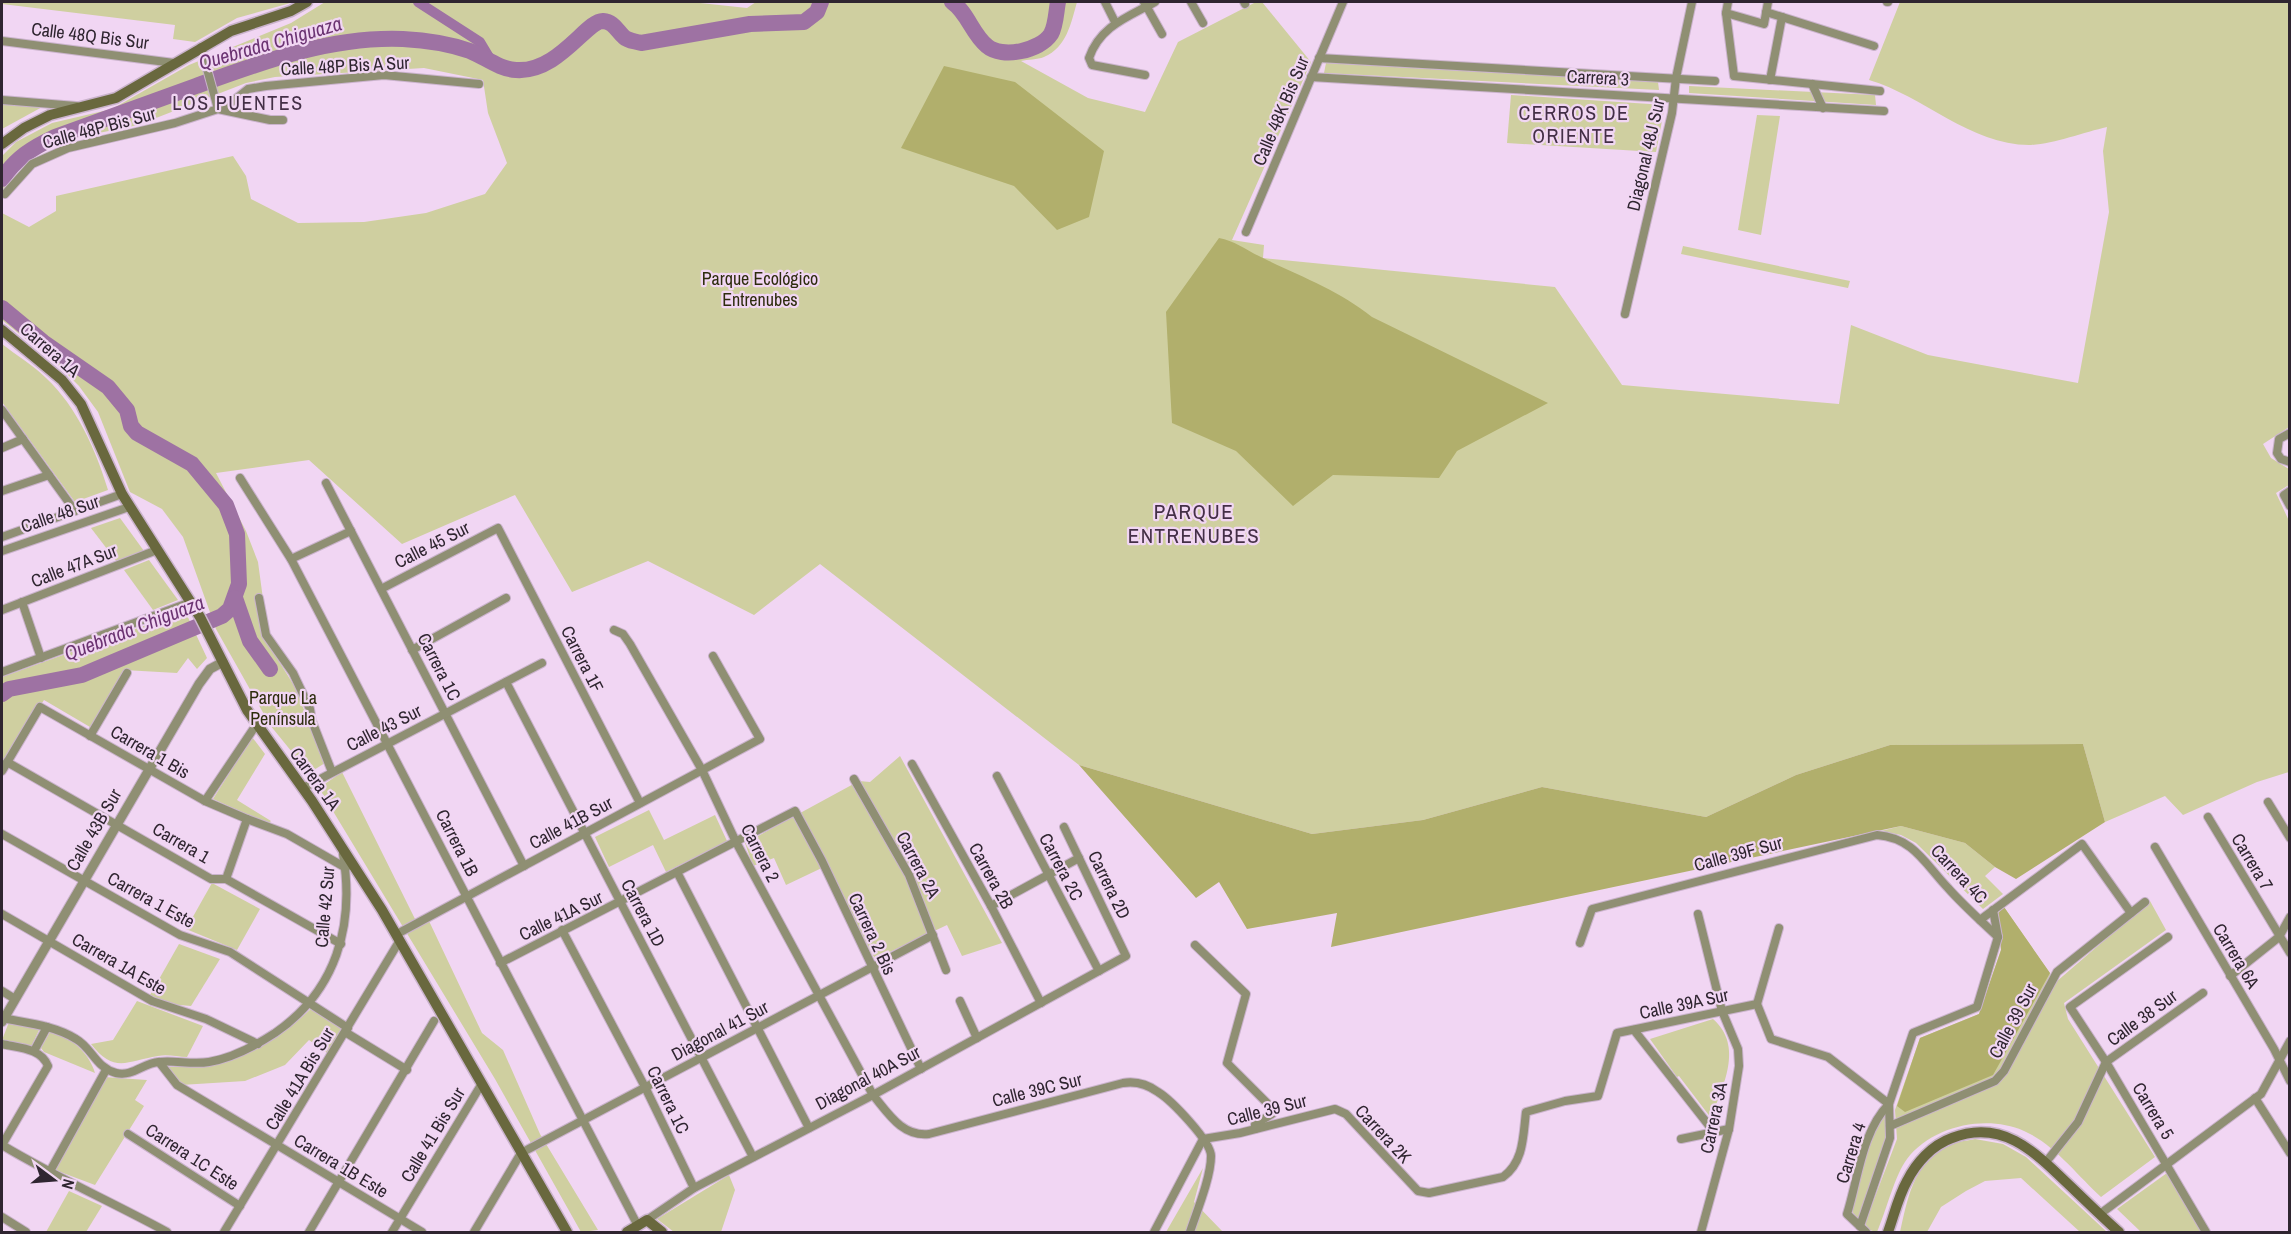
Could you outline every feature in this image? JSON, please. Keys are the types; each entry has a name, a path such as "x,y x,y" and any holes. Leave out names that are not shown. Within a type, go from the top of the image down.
{"main road":[{"path":"2,144 24,128 50,115 116,98 237,28 291,11 307,2"},
{"name":"Carrera 1A","path":"2,330 72,391 88,418 129,507 200,617 256,725 303,788 342,846 398,937 521,1153 562,1230"},
{"path":"1888,1233 1908,1178 1926,1155 1947,1139 1974,1132 2002,1134 2026,1146 2046,1162 2119,1233"},
{"name":"Diagonal 40A Sur","path":"627,1233 642,1223"},
{"name":"Carrera 1B","path":"642,1223 662,1233"}],"street":[{"path":"1105,2 1115,22"},
{"path":"1145,75 1092,65 1090,56 1101,36 1115,22 1146,4 1155,2"},
{"path":"1191,2 1203,23"},
{"name":"Calle 48K Bis Sur","path":"1246,232 1343,2"},
{"name":"Diagonal 48J Sur","path":"1625,314 1675,98 1676,78 1692,2"},
{"path":"1728,2 1726,13 1734,76 1880,92"},
{"path":"1726,13 1764,24 1768,2"},
{"path":"1146,4 1162,34"},
{"path":"1766,12 1875,46"},
{"path":"1770,80 1782,17"},
{"name":"Calle 48Q Bis Sur","path":"2,41 174,63"},
{"path":"201,47 221,109 249,117 283,120"},
{"name":"Carrera 3","path":"1319,58 1715,81"},
{"name":"Calle 48P Bis A Sur","path":"221,109 248,89 384,75 479,84"},
{"name":"Carrera 3","path":"1311,77 1884,111"},
{"path":"1812,84 1823,108"},
{"path":"2,100 86,107"},
{"name":"Calle 48P Bis Sur","path":"6,194 32,164 45,156 221,109"},
{"path":"2,410 75,511"},
{"path":"2289,433 2279,439 2276,447 2281,459 2289,462"},
{"path":"2,448 23,440"},
{"path":"2,491 49,475"},
{"name":"Carrera 1B","path":"240,478 291,559 500,963 642,1223"},
{"name":"Carrera 1C","path":"326,483 524,866"},
{"path":"2287,493 2289,506"},
{"name":"Calle 48 Sur","path":"2,537 122,494"},
{"name":"Calle 48 Sur","path":"2,551 129,507"},
{"name":"Calle 45 Sur","path":"381,589 498,528"},
{"name":"Carrera 1F","path":"498,528 640,803"},
{"path":"291,559 351,531"},
{"name":"Calle 47A Sur","path":"2,609 157,550"},
{"path":"260,598 266,635 293,673 310,709 312,721 332,772"},
{"path":"412,650 506,598"},
{"path":"22,602 41,658"},
{"path":"2,672 191,602"},
{"name":"Carrera 2","path":"614,630 623,634 630,644 702,770 736,842 873,1095"},
{"name":"Calle 41B Sur","path":"398,937 466,897 760,739 713,656"},
{"name":"Calle 43B Sur","path":"2,1019 203,678 213,666 223,662"},
{"name":"Calle 43 Sur","path":"303,788 542,663"},
{"path":"90,736 127,673"},
{"name":"Carrera 1D","path":"506,682 753,1157"},
{"name":"Carrera 1 Bis","path":"7,762 40,707 206,801 247,819"},
{"path":"206,801 256,725"},
{"path":"2,771 7,762"},
{"name":"Carrera 1","path":"7,762 211,879 226,879 341,944"},
{"name":"Carrera 2B","path":"912,764 991,906 1041,1003"},
{"name":"Carrera 2C","path":"997,776 1099,971"},
{"name":"Carrera 2A","path":"854,779 909,875 946,970"},
{"path":"2268,802 2289,838"},
{"name":"Calle 41A Sur","path":"500,963 795,812"},
{"name":"Carrera 2 Bis","path":"795,812 822,861 921,1069"},
{"name":"Carrera 7","path":"2208,817 2289,953"},
{"path":"226,879 247,819 286,834 346,868"},
{"name":"Carrera 2D","path":"1064,827 1126,957"},
{"name":"Carrera 1 Este","path":"2,834 85,879 180,935 230,952 310,1003 407,1070"},
{"name":"Calle 39F Sur","path":"1580,943 1592,909 1854,839 1876,835 1893,837"},
{"name":"Carrera 4C","path":"1893,837 1925,858 1947,887 1998,937"},
{"path":"1980,920 2082,844 2131,913"},
{"name":"Calle 42 Sur","path":"159,1062 188,1064 209,1062 258,1044 288,1024 310,1003 331,971 341,944 346,868 342,846"},
{"name":"Carrera 6A","path":"2155,847 2289,1081"},
{"path":"991,906 1079,858"},
{"path":"677,872 809,1128"},
{"name":"Calle 39 Sur","path":"1890,1126 1995,1081 2004,1071 2056,972 2145,902"},
{"name":"Carrera 4C","path":"1889,1104 1913,1033 1977,1007 1998,937 1993,910"},
{"name":"Carrera 1A Este","path":"2,914 158,1004 206,1018 258,1044"},
{"name":"Carrera 3A","path":"1698,914 1722,1011 1738,1049 1737,1085 1729,1129 1701,1233"},
{"path":"2230,975 2279,937 2289,917"},
{"path":"1779,928 1757,1004 1771,1039 1828,1057 1889,1104 1890,1138 1863,1229"},
{"name":"Carrera 1C","path":"562,930 645,1087 694,1188"},
{"name":"Diagonal 41 Sur","path":"521,1153 933,935"},
{"name":"Calle 41A Bis Sur","path":"224,1233 347,1030 398,937"},
{"name":"Carrera 5","path":"2168,937 2070,1007 2106,1062 2206,1233"},
{"path":"1195,945 1246,994 1227,1063 1272,1108 1272,1114 1255,1124 1255,1129"},
{"name":"Diagonal 40A Sur","path":"642,1223 694,1188 873,1095 1126,957"},
{"path":"2,991 15,999"},
{"name":"Calle 38 Sur","path":"2046,1162 2078,1122 2106,1062 2203,993"},
{"path":"960,1001 977,1038"},
{"name":"Calle 39A Sur","path":"1503,1177 1510,1172 1519,1156 1526,1112 1565,1101 1598,1096 1617,1034 1757,1004"},
{"path":"2,1019 47,1027 78,1040 106,1070 128,1073 159,1062"},
{"path":"309,1233 434,1022"},
{"path":"34,1051 47,1027"},
{"path":"1634,1030 1714,1132"},
{"path":"2100,1214 2166,1162 2255,1098 2265,1088 2289,1041"},
{"path":"2,1044 34,1051 45,1057 48,1066 2,1145 49,1173 94,1193 166,1233"},
{"name":"Carrera 1B Este","path":"159,1062 177,1085 422,1233"},
{"path":"49,1173 106,1070"},
{"name":"Calle 39C Sur","path":"873,1095 902,1128 923,1134 1135,1082 1158,1092 1203,1139"},
{"name":"Calle 41 Bis Sur","path":"392,1233 481,1084"},
{"path":"2255,1098 2289,1153"},
{"name":"Carrera 4","path":"1863,1229 1847,1214 1873,1127 1881,1112 1889,1104"},
{"name":"Calle 39 Sur","path":"1203,1139 1255,1129 1329,1109 1338,1110"},
{"name":"Carrera 2K","path":"1338,1110 1354,1122 1418,1191 1429,1193 1503,1177"},
{"path":"1681,1139 1729,1129"},
{"name":"Carrera 1C Este","path":"128,1134 240,1206"},
{"path":"1154,1233 1203,1139 1210,1149 1210,1165 1190,1233"},
{"path":"474,1233 521,1153"},
{"path":"2,1217 26,1233"}],"green space":[{"path":"2,2 294,2 237,18 195,42 173,39 175,25 2,4"},
{"name":"Parque Ecológico Entrenubes","path":"325,2 691,2 747,8 756,2 1077,2 1067,34 1058,47 1044,57 1021,61 1088,98 1145,112 1178,42 1256,2 1262,2 1311,62 1232,240 1264,245 1263,258 1555,287 1622,385 1839,404 1851,325 1928,355 2078,383 2109,212 2103,151 2107,127 2040,144 2009,143 1988,138 1968,129 1889,87 1869,80 1900,2 2289,2 2289,427 2263,444 2271,458 2289,469 2289,485 2276,493 2290,523 2289,772 2257,782 2183,815 2165,796 2105,822 2083,744 1890,745 1796,775 1706,817 1542,787 1423,820 1312,834 1079,765 820,564 754,615 648,561 572,592 515,495 402,544 309,460 216,473 246,531 258,562 263,599 263,636 295,687 325,763 309,773 270,725 216,629 183,537 162,509 130,492 98,412 79,386 58,365 2,320 2,213 29,227 56,211 56,196 233,156 246,176 251,199 298,223 364,222 426,213 485,194 507,163 488,113 483,80 424,68 275,77 246,83 138,125 79,137 49,146 31,156 17,169 2,191 2,156 16,142 52,123 112,109 189,65 291,23"},
{"path":"1326,63 1658,82 1659,90 1324,73"},
{"path":"1689,86 1875,95 1876,105 1689,93"},
{"path":"1511,95 1665,105 1656,152 1507,143"},
{"path":"2,103 44,106 2,129"},
{"path":"1757,115 1780,116 1761,235 1738,230"},
{"path":"1683,246 1850,281 1848,288 1681,254"},
{"path":"2,344 41,373 67,402 98,460 108,490 75,502 2,402"},
{"path":"120,518 144,551 117,562 91,528"},
{"path":"149,560 178,600 153,610 124,570"},
{"path":"185,611 207,658 197,669 188,658 177,673 124,670 90,727 44,700 2,764 2,677"},
{"path":"252,737 265,754 237,800 271,821 268,824 213,799"},
{"path":"900,756 1002,943 962,956 947,925 875,959 826,866 786,885 774,858 753,866 745,843 859,781 870,782"},
{"name":"Parque La Península","path":"342,772 418,925 429,921 482,1033 503,1050 540,1134 598,1230 581,1232 495,1079 319,788"},
{"path":"649,810 664,840 715,815 727,841 666,872 653,845 609,867 595,837"},
{"path":"1901,826 1965,843 1995,867 1985,876 2003,894 1983,909 1916,843 1901,835 1881,831"},
{"path":"212,883 260,909 237,950 186,929"},
{"path":"2150,901 2166,930 2064,1003 2068,1019 2155,1157 2101,1197 2055,1152 2024,1131 1993,1124 1961,1126 1930,1138 1907,1159 1895,1183 1877,1232 1869,1230 1865,1223 1897,1139 1895,1110 1920,1038 1979,1014 2001,950 1998,913 2004,907 2056,982"},
{"path":"179,944 220,959 191,1006 169,1004 150,995"},
{"path":"137,1001 203,1026 187,1057 162,1055 121,1063 107,1059 99,1053 91,1044 113,1040"},
{"path":"312,1008 342,1028 327,1053 309,1040 285,1065 245,1081 181,1085 168,1067 211,1064 247,1054 279,1035"},
{"path":"1713,1019 1722,1030 1729,1054 1725,1080 1711,1118 1679,1076 1677,1077 1650,1039"},
{"path":"9,1022 40,1028 31,1047 2,1040"},
{"path":"51,1030 65,1037 84,1052 95,1073 44,1052 41,1048"},
{"path":"104,1077 147,1080 135,1100 144,1106 95,1185 55,1170"},
{"path":"1885,1114 1886,1138 1858,1220 1852,1211 1864,1159 1873,1132"},
{"path":"1975,1139 2003,1144 2026,1157 2107,1232 2080,1232 2021,1178 1985,1181 1941,1207 1927,1232 1900,1232 1913,1185 1925,1164 1947,1145"},
{"path":"1203,1168 1194,1202 1223,1232 1166,1232"},
{"path":"2167,1173 2203,1232 2141,1232 2117,1209"},
{"path":"729,1175 735,1190 721,1232 674,1232 657,1219"},
{"path":"69,1191 102,1206 86,1232 46,1232"}],"shaded area":[{"path":"944,66 1015,82 1104,151 1089,217 1057,230 1014,186 901,148"},
{"path":"1219,238 1237,244 1320,285 1372,317 1548,403 1457,451 1439,478 1333,475 1293,506 1236,451 1172,423 1166,312"},
{"path":"2083,744 2105,822 2016,879 1995,867 1965,843 1901,826 1331,947 1337,913 1247,929 1219,882 1196,898 1079,765 1312,834 1423,820 1542,787 1706,817 1796,775 1890,745"},
{"path":"2004,907 2050,973 1993,1075 1905,1112 1897,1106 1920,1038 1979,1014 2001,950 1998,913"}],"waterway":[{"path":"418,2 480,42 492,62"},
{"name":"Quebrada Chiguaza","path":"2,179 25,154 55,137 246,68 323,46 376,39 419,40 445,44 476,53 510,69 531,69 558,56 596,23 603,21 613,25 626,38 641,43 750,24 804,22 817,12 821,2"},
{"name":"Quebrada Chiguaza","path":"952,2 962,12 977,36 987,46 1002,52 1030,49 1046,40 1054,27 1058,2"},
{"name":"Quebrada Chiguaza","path":"2,308 43,342 108,387 127,410 131,426 137,433 192,464 226,505 237,534 239,584 230,609 222,616 82,675 9,689 2,694"},
{"path":"235,598 250,641 270,669"}],"district":[{"name":"LOS PUENTES","path":"238,103"},
{"name":"CERROS DE ORIENTE","path":"1574,124"},
{"name":"PARQUE ENTRENUBES","path":"1194,524"}]}
